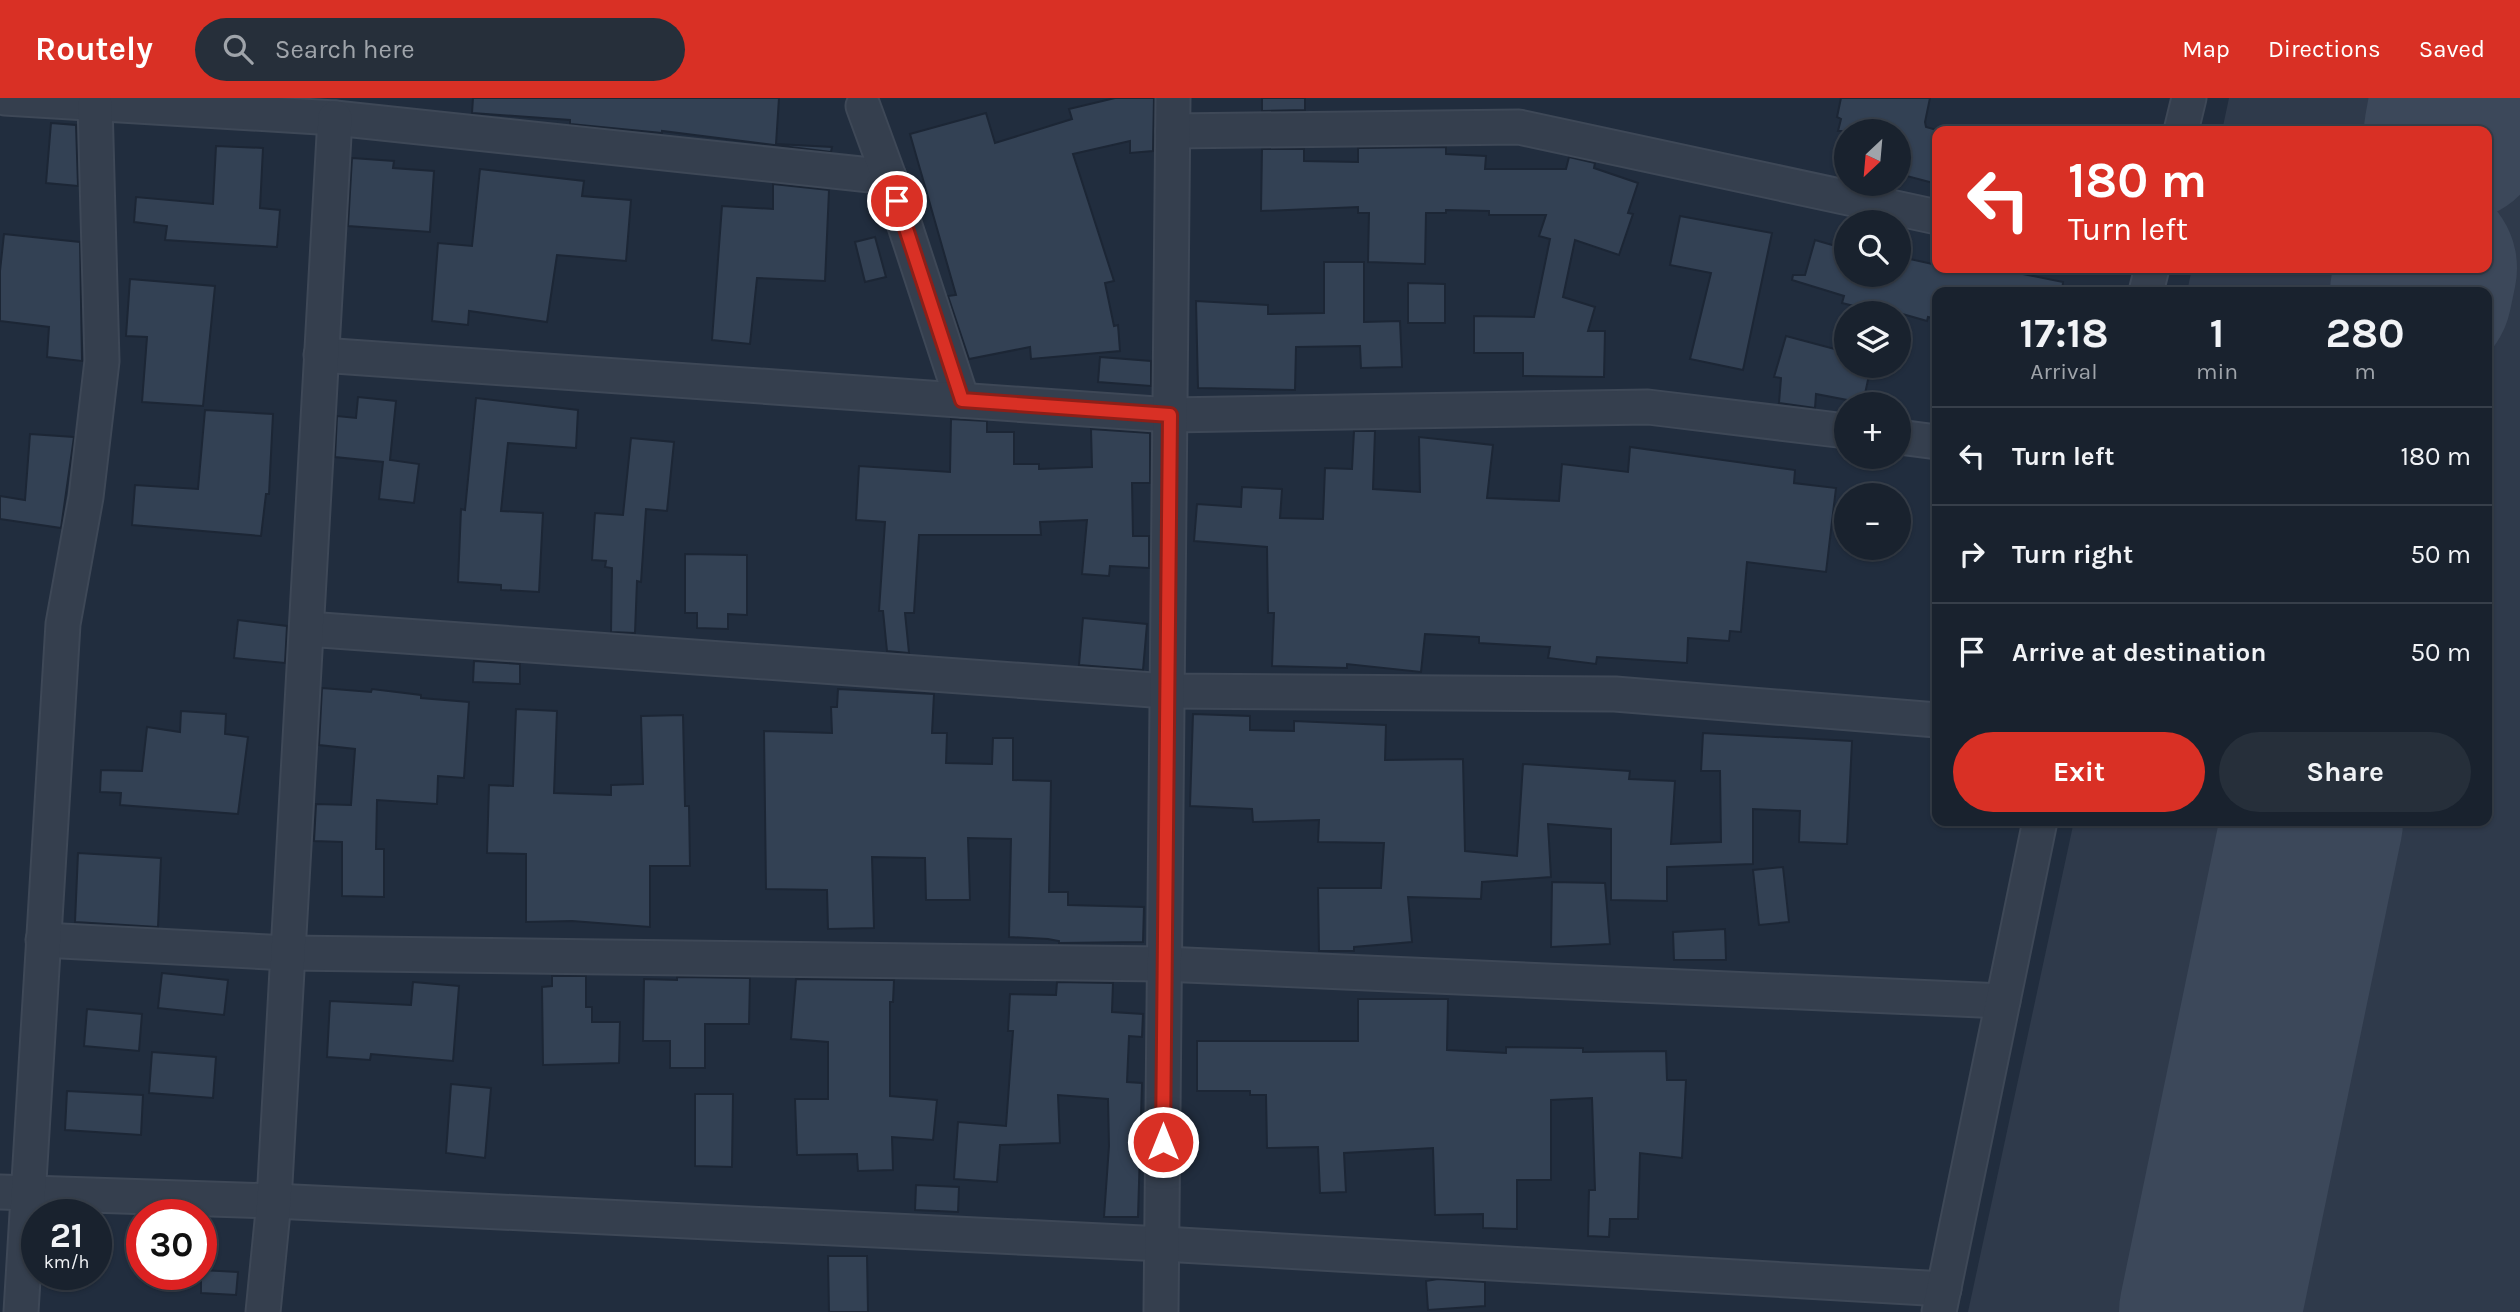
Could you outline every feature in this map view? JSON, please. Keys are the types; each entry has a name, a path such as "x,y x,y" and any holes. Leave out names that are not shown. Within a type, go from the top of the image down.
{"street":[{"path":"5,98 335,118 890,177"},
{"path":"1161,1312 1173,98"},
{"path":"2182,126 2189,98"},
{"path":"869,101 890,177 962,400"},
{"path":"21,1312 15,1192 43,940 63,624 86,496 102,361 95,104"},
{"path":"263,1312 274,1201 335,118"},
{"path":"1173,131 1518,127 1932,216"},
{"path":"321,355 1170,415 1648,407 1834,430"},
{"path":"1911,439 1932,441"},
{"path":"307,629 1167,691 1615,694 1932,720"},
{"path":"15,1192 274,1201 1163,1244 1941,1300 2039,826"},
{"path":"43,940 288,953 1163,964 2003,1001"}],"shaded area":[{"path":"2229,98 2520,98 2520,1312 1968,1312 2073,826 2492,826 2492,287 2188,287 2191,273 2492,273 2492,126 2223,126"}],"building":[{"path":"473,98 779,98 776,144 832,147 831,152 662,131 570,124 570,120 472,113"},
{"path":"1115,98 1154,98 1153,151 1130,153 1130,141 1073,154 1114,281 1105,283 1114,326 1118,325 1120,351 1031,359 1030,347 969,359 948,296 956,295 910,134 986,113 995,143 1072,119 1069,109"},
{"path":"1262,98 1305,98 1305,110 1262,111"},
{"path":"1841,98 1930,98 1925,122 1926,127 1932,129 1932,183 1911,177 1911,119 1837,117"},
{"path":"51,123 76,125 78,186 46,183"},
{"path":"216,146 263,148 260,208 280,210 277,247 165,240 167,226 134,222 136,197 213,204"},
{"path":"1446,147 1446,154 1486,156 1485,169 1566,169 1569,157 1595,163 1594,168 1638,183 1628,213 1633,214 1619,255 1575,240 1563,297 1595,307 1588,331 1605,331 1604,377 1523,376 1523,353 1474,353 1474,316 1534,317 1550,239 1539,236 1546,215 1489,215 1489,211 1446,210 1446,213 1426,213 1425,264 1368,262 1369,213 1358,213 1358,207 1261,211 1262,149 1304,149 1304,161 1358,162 1358,148"},
{"path":"352,158 394,161 393,168 434,171 430,232 348,226"},
{"path":"480,169 584,181 582,196 631,200 626,261 557,255 547,322 469,311 468,325 432,321 438,243 472,246"},
{"path":"773,184 829,190 825,281 757,278 750,344 712,340 722,206 773,209"},
{"path":"1680,216 1772,233 1743,370 1690,359 1711,273 1670,265"},
{"path":"4,234 80,242 82,361 47,357 49,327 0,321 0,271"},
{"path":"875,237 886,277 865,282 855,242"},
{"path":"1815,240 1834,246 1834,287 1911,287 1911,259 1932,264 1932,273 2018,273 2063,282 2062,287 1932,287 1932,318 1928,317 1927,321 1911,316 1911,301 1843,301 1844,296 1792,280 1793,275 1805,275"},
{"path":"1324,262 1364,262 1364,322 1400,321 1402,367 1361,368 1360,346 1296,347 1295,390 1198,388 1196,301 1268,305 1268,314 1324,313"},
{"path":"130,279 215,286 203,406 142,402 147,337 126,336"},
{"path":"1408,283 1445,284 1445,323 1408,323"},
{"path":"1786,336 1834,349 1834,378 1868,378 1865,392 1834,392 1834,397 1816,394 1815,408 1779,403 1781,378 1774,377"},
{"path":"1100,357 1151,361 1151,386 1098,382"},
{"path":"358,397 396,401 390,460 419,464 414,503 379,499 383,462 335,457 337,416 356,418"},
{"path":"476,398 578,410 576,448 508,443 501,511 543,513 539,592 501,590 501,585 458,582 461,509 465,510"},
{"path":"205,410 273,414 269,494 266,494 261,536 132,525 135,485 198,489"},
{"path":"951,419 987,421 987,432 1014,432 1014,464 1039,464 1039,469 1092,467 1091,429 1150,433 1150,483 1132,483 1133,536 1149,536 1149,568 1110,566 1109,576 1082,574 1087,520 1040,522 1041,535 919,535 914,613 905,613 909,653 887,651 883,611 879,611 885,522 856,520 859,466 950,472"},
{"path":"1354,431 1375,431 1373,489 1420,492 1419,437 1493,445 1487,498 1559,501 1562,464 1628,472 1630,447 1795,470 1794,483 1834,488 1826,572 1747,562 1741,632 1730,631 1729,641 1688,638 1687,663 1597,657 1596,664 1548,658 1550,647 1479,643 1479,637 1425,634 1421,672 1347,664 1347,668 1272,666 1274,613 1268,613 1267,547 1194,541 1197,504 1241,507 1242,487 1282,489 1280,518 1323,519 1325,468 1352,469"},
{"path":"30,434 74,437 61,528 0,519 0,496 25,500"},
{"path":"631,438 674,442 667,511 646,509 641,582 637,581 635,633 611,632 612,568 605,567 606,561 592,560 595,513 623,515"},
{"path":"685,554 747,555 747,615 728,614 728,629 697,628 697,613 685,613"},
{"path":"1083,618 1147,624 1143,670 1079,665"},
{"path":"238,620 287,626 285,663 234,658"},
{"path":"474,661 520,664 520,684 473,682"},
{"path":"322,688 371,692 372,689 421,695 421,698 469,702 464,778 438,776 437,804 377,800 376,849 384,849 384,897 342,896 342,842 314,841 316,804 351,805 355,749 319,745"},
{"path":"838,689 934,694 932,733 947,733 946,763 992,764 993,738 1013,738 1013,780 1051,781 1049,892 1068,892 1068,905 1144,907 1143,942 1059,943 1048,939 1009,937 1011,839 968,838 970,900 926,900 925,858 872,857 874,928 828,929 827,890 766,889 764,731 832,733 831,707 837,707"},
{"path":"516,709 557,711 554,793 611,795 611,785 643,784 641,716 683,715 685,806 689,806 690,866 650,866 650,927 572,921 526,922 526,854 487,853 489,785 513,786"},
{"path":"181,711 226,714 225,734 248,737 238,814 120,805 121,793 100,792 101,770 142,771 147,727 180,732"},
{"path":"1193,714 1250,716 1250,730 1294,731 1294,721 1386,725 1385,760 1463,759 1465,851 1517,856 1523,764 1630,771 1629,779 1675,781 1671,844 1721,842 1720,771 1701,771 1703,733 1852,741 1847,844 1799,842 1800,811 1753,809 1753,864 1667,867 1667,901 1611,900 1611,829 1548,824 1551,877 1482,882 1481,899 1408,897 1412,942 1354,947 1354,951 1319,951 1318,888 1381,888 1384,843 1318,842 1319,820 1253,822 1252,809 1190,806"},
{"path":"78,853 161,858 158,927 75,922"},
{"path":"1783,867 1789,922 1759,925 1753,870"},
{"path":"1552,882 1605,883 1610,944 1551,947"},
{"path":"1725,929 1726,960 1674,960 1673,932"},
{"path":"162,973 228,980 224,1015 158,1008"},
{"path":"552,976 586,976 586,1007 592,1007 592,1022 620,1022 619,1063 543,1065 542,987 552,986"},
{"path":"677,977 750,978 749,1024 705,1024 705,1068 670,1068 670,1041 643,1041 644,979 677,980"},
{"path":"796,979 894,980 893,1002 890,1002 890,1096 937,1100 933,1140 892,1137 893,1170 858,1171 857,1154 797,1155 795,1099 828,1099 828,1042 791,1039"},
{"path":"413,982 459,986 453,1061 371,1054 370,1060 327,1057 330,1001 411,1005"},
{"path":"1057,982 1113,983 1112,1012 1143,1014 1142,1037 1129,1036 1127,1082 1142,1083 1138,1217 1104,1217 1109,1146 1108,1099 1058,1095 1060,1143 1000,1145 997,1182 954,1179 958,1122 1006,1126 1013,1031 1008,1031 1010,994 1056,995"},
{"path":"1358,999 1448,999 1447,1050 1506,1053 1506,1047 1583,1048 1583,1052 1666,1051 1667,1080 1686,1080 1682,1158 1640,1153 1638,1219 1610,1219 1609,1237 1588,1236 1589,1190 1595,1190 1592,1098 1551,1100 1551,1180 1517,1180 1517,1229 1483,1228 1483,1214 1435,1215 1433,1148 1344,1153 1346,1192 1320,1193 1318,1147 1267,1148 1266,1095 1250,1095 1250,1091 1197,1091 1197,1041 1358,1041"},
{"path":"87,1009 142,1014 139,1051 84,1046"},
{"path":"152,1052 216,1057 213,1098 149,1093"},
{"path":"451,1084 491,1088 485,1158 446,1153"},
{"path":"67,1091 143,1095 141,1135 65,1130"},
{"path":"695,1094 733,1094 732,1167 695,1166"},
{"path":"916,1185 959,1187 958,1212 915,1210"},
{"path":"828,1256 867,1256 868,1312 829,1312"},
{"path":"217,1271 238,1272 236,1295 201,1293 201,1290 217,1290"},
{"path":"1438,1279 1485,1282 1485,1306 1428,1310 1426,1281"}],"runway":[{"path":"2456,126 2461,98"},
{"path":"2422,287 2425,273"},
{"path":"2210,1312 2311,826"}],"route":[{"path":"897,201 962,400 1170,415 1163,1142"}]}
